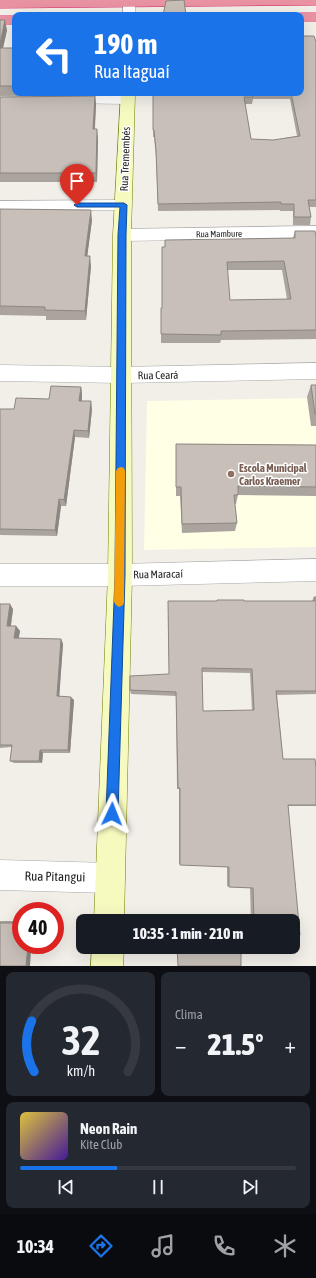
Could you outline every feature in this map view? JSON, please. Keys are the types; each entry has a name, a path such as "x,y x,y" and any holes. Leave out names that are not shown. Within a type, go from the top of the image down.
{"highway":[{"path":"0,4 129,6 316,2"},
{"path":"304,17 316,17"},
{"path":"0,20 12,20"}],"street":[{"path":"48,100 128,97"},
{"name":"Rua Tremembés","path":"109,914 120,575 122,235 128,97"},
{"path":"0,206 124,205"},
{"name":"Rua Mambure","path":"122,235 316,232"},
{"name":"Rua Ceará","path":"0,373 122,375 316,371"},
{"name":"Rua Maracaí","path":"0,575 120,575 316,570"},
{"name":"Rua Pitangui","path":"0,875 110,878"},
{"path":"108,954 108,966"}],"shaded area":[{"name":"Escola Municipal Carlos Kraemer","path":"316,398 316,547 144,550 147,401"}],"building":[{"path":"184,0 186,12 164,12 166,1"},
{"path":"0,20 5,20 0,44"},
{"path":"304,36 314,36 316,42 316,200 308,200 311,217 294,217 294,204 281,204 281,202 158,204 156,150 153,130 153,96 253,96 244,97 251,139 273,140 300,136 292,96 304,96"},
{"path":"0,48 12,48 12,86 0,86"},
{"path":"95,96 93,129 97,129 96,173 0,173 0,97"},
{"path":"0,209 91,210 85,256 90,256 85,311 45,310 45,307 0,306"},
{"path":"295,231 315,231 316,330 221,331 221,335 161,334 162,247 165,247 165,240 295,238","holes":["284,261 291,299 230,300 227,262"]},
{"path":"311,385 316,385 316,414 315,414"},
{"path":"51,386 81,387 79,401 91,401 88,431 74,430 64,500 59,499 55,530 0,529 0,409 14,409 16,398 49,399"},
{"path":"176,444 316,445 316,487 238,486 238,495 234,495 237,523 182,524 181,487 176,487"},
{"path":"314,597 316,597 316,691 276,691 283,759 315,759 316,768 316,805 288,805 298,914 254,914 253,888 229,887 229,867 180,865 180,788 178,788 176,692 130,690 130,676 169,674 168,601 315,601","holes":["202,668 252,669 254,710 203,711"]},
{"path":"0,604 10,604 7,626 16,626 14,638 61,639 57,696 71,697 68,750 40,750 39,761 10,761 12,745 0,745"},
{"path":"0,923 12,923 12,954 27,954 26,966 0,966"},
{"path":"177,954 241,954 241,966 178,966"}],"slow traffic":[{"path":"119,602 121,471"}],"place":[{"name":"Escola Municipal Carlos Kraemer","path":"231,474"}],"route":[{"path":"77,205 124,205 122,235 120,575 112,814"}]}
